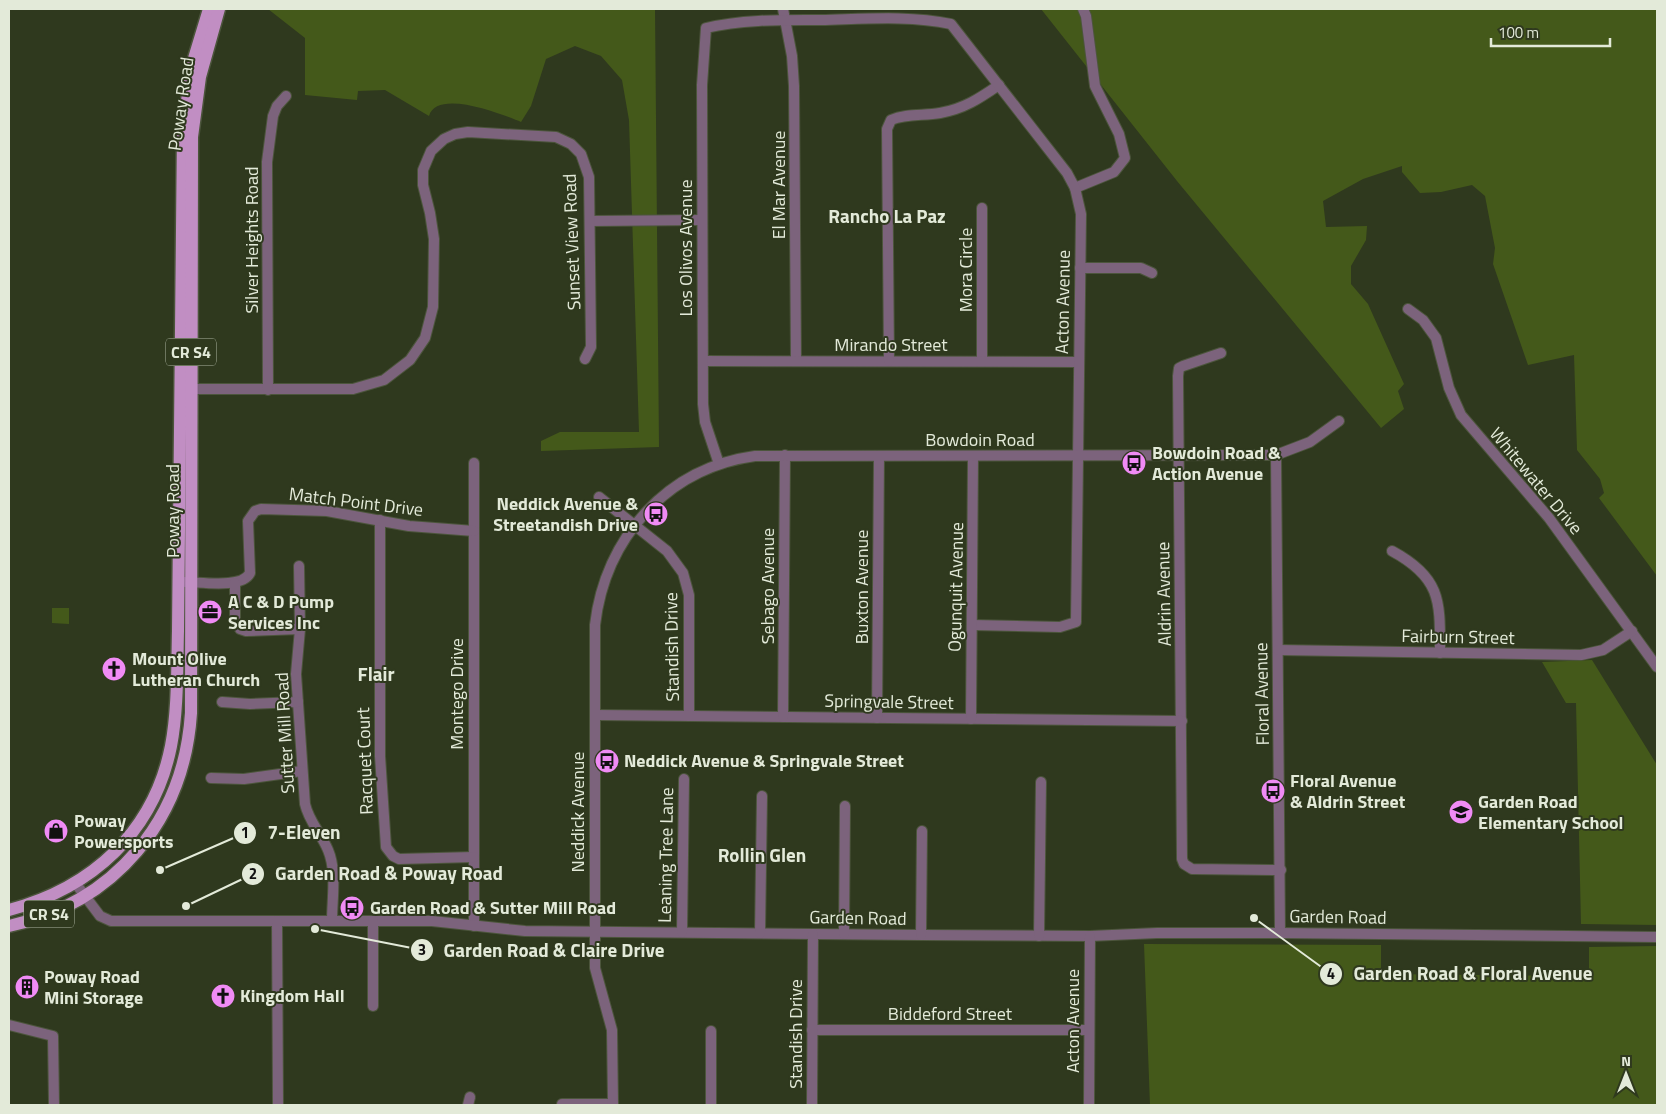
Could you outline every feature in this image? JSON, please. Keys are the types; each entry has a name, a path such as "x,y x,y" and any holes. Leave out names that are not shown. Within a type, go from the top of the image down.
{"main road":[{"name":"Poway Road","path":"9,926 48,914 86,895 120,869 143,844 166,809 181,772 188,744 191,713 185,582 186,389 183,129 192,65 209,9"},
{"name":"Poway Road","path":"186,389 193,129 200,77 219,9"},
{"name":"Poway Road","path":"9,910 27,905 76,884 104,863 123,844 147,811 162,780 171,745 185,582"},
{"path":"9,916 22,910 27,905"}],"street":[{"name":"El Mar Avenue","path":"783,9 794,86 796,361"},
{"path":"1076,188 1114,172 1125,158 1119,134 1095,86 1086,16 1083,9"},
{"name":"Acton Avenue","path":"786,20 932,20 951,24 1067,173 1076,188 1081,214 1076,622 1060,627 972,625"},
{"name":"Los Olivos Avenue","path":"719,464 703,414 702,74 706,28 721,24 786,20"},
{"path":"889,361 886,130 891,120 899,116 940,113 962,108 999,85"},
{"name":"Silver Heights Road","path":"268,390 268,162 272,116 276,106 286,96"},
{"name":"Sunset View Road","path":"186,389 360,388 392,376 415,354 430,326 434,299 434,239 423,185 424,164 431,151 444,139 455,134 468,132 552,136 572,144 581,154 588,172 590,221 591,347 585,359"},
{"name":"Mora Circle","path":"982,208 982,362"},
{"path":"590,221 702,220"},
{"path":"1080,268 1141,268 1152,272"},
{"name":"Whitewater Drive","path":"1408,309 1423,320 1436,338 1449,388 1461,415 1549,518 1657,667"},
{"name":"Aldrin Avenue","path":"1220,353 1179,368 1184,864 1192,870 1281,870"},
{"name":"Mirando Street","path":"703,362 1079,362"},
{"name":"Bowdoin Road","path":"635,526 672,488 691,476 719,464 744,458 785,455 1276,455 1310,442 1339,421"},
{"name":"Sebago Avenue","path":"783,717 785,455"},
{"name":"Floral Avenue","path":"1276,455 1281,870 1280,933"},
{"name":"Buxton Avenue","path":"878,718 879,456"},
{"name":"Ogunquit Avenue","path":"971,719 973,456"},
{"name":"Montego Drive","path":"474,463 474,926"},
{"name":"Standish Drive","path":"599,497 667,551 683,573 689,595 689,716"},
{"name":"Match Point Drive","path":"234,583 245,580 250,574 248,520 255,511 266,509 308,510 422,527 474,531"},
{"name":"Racquet Court","path":"380,520 380,770 386,847 399,860 474,857"},
{"name":"Neddick Avenue","path":"612,1105 612,1030 595,975 596,625 599,600 613,560 635,526"},
{"path":"1392,551 1409,561 1433,586 1439,607 1440,653"},
{"name":"Sutter Mill Road","path":"299,566 300,629 296,674 302,770 306,811 328,849 331,860 332,921"},
{"path":"185,582 234,583 235,620 240,629 246,631 300,629"},
{"name":"Fairburn Street","path":"1278,650 1581,655 1602,650 1632,631"},
{"path":"222,702 250,704 298,702"},
{"name":"Springvale Street","path":"595,715 1182,721"},
{"path":"211,778 244,778 302,770"},
{"name":"Leaning Tree Lane","path":"682,932 684,778"},
{"path":"1039,936 1041,782"},
{"path":"760,933 762,796"},
{"path":"844,934 845,806"},
{"path":"921,935 922,831"},
{"name":"Garden Road","path":"76,884 100,916 111,921 277,920 437,922 502,930 594,932 1039,936 1157,933 1280,933 1657,937"},
{"path":"277,920 278,1105"},
{"path":"373,1006 374,921"},
{"name":"Standish Drive","path":"812,934 812,1105"},
{"name":"Acton Avenue","path":"1089,1105 1090,936"},
{"path":"9,1025 53,1036 54,1105"},
{"name":"Biddeford Street","path":"812,1030 1089,1030"},
{"path":"711,1031 711,1105"},
{"path":"562,1104 612,1105"}],"green space":[{"path":"268,9 655,9 659,447 541,451 541,441 560,432 639,432 629,120 622,80 601,56 575,46 546,59 531,106 521,122 487,110 457,104 444,104 435,108 429,116 385,90 358,91 357,100 305,95 305,38"},
{"path":"1041,9 1657,9 1657,576 1599,498 1604,493 1600,479 1577,450 1574,355 1528,365 1493,264 1495,248 1485,196 1472,185 1441,192 1420,193 1402,172 1402,166 1363,179 1323,201 1326,227 1367,226 1366,240 1351,266 1351,284 1368,304 1404,384 1398,391 1404,409 1381,428 1177,181"},
{"path":"52,608 69,608 69,624 52,623"},
{"path":"1592,660 1657,765 1657,925 1581,924 1576,703 1566,703 1542,662"},
{"path":"1144,944 1381,945 1381,974 1589,976 1589,947 1657,946 1657,1105 1150,1105"}],"place":[{"name":"Bowdoin Road & Action Avenue","path":"1134,463"},
{"name":"Neddick Avenue & Streetandish Drive","path":"656,514"},
{"name":"A C & D Pump Services Inc","path":"210,612"},
{"name":"Mount Olive Lutheran Church","path":"114,669"},
{"name":"Neddick Avenue & Springvale Street","path":"607,761"},
{"name":"Floral Avenue & Aldrin Street","path":"1273,791"},
{"name":"Garden Road Elementary School","path":"1461,812"},
{"name":"Poway Powersports","path":"56,831"},
{"name":"7-Eleven","path":"160,870"},
{"name":"Garden Road & Poway Road","path":"186,906"},
{"name":"Garden Road & Sutter Mill Road","path":"352,908"},
{"name":"Garden Road & Floral Avenue","path":"1254,918"},
{"name":"Garden Road & Claire Drive","path":"315,929"},
{"name":"Poway Road Mini Storage","path":"27,987"},
{"name":"Kingdom Hall","path":"223,996"}],"district":[{"name":"Rancho La Paz","path":"887,216"},
{"name":"Flair","path":"376,674"},
{"name":"Rollin Glen","path":"762,855"}]}
